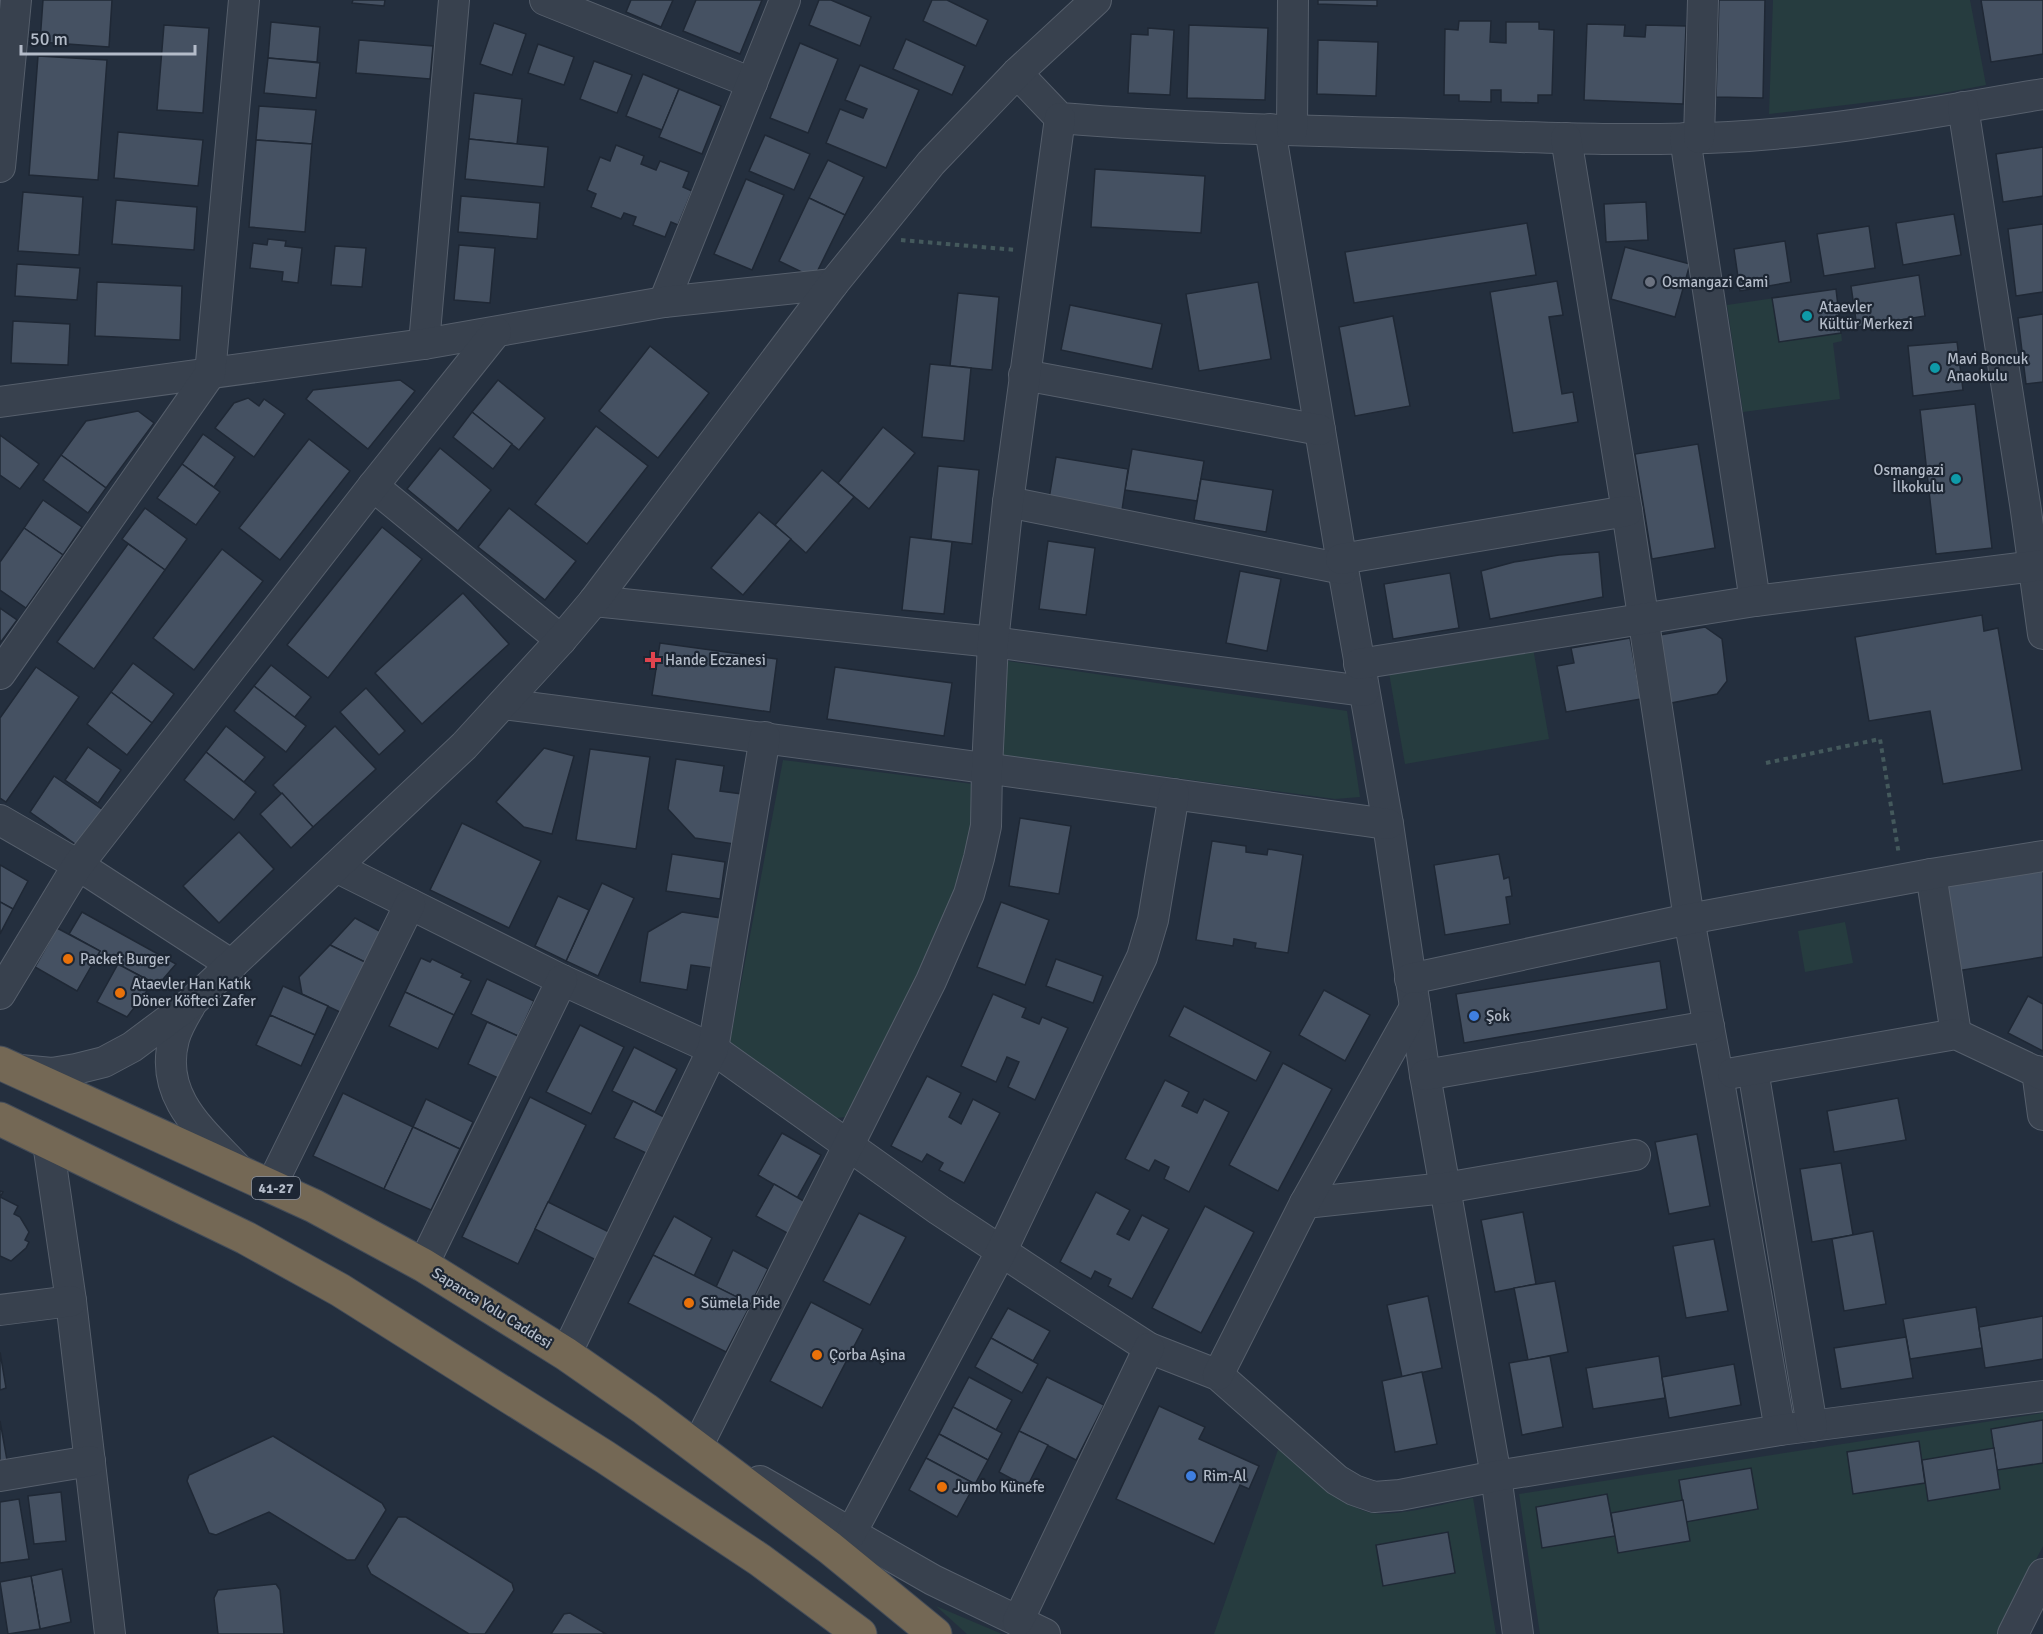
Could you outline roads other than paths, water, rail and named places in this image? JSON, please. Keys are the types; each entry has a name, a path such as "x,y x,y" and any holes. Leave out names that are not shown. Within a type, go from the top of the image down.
{"highway":[{"name":"Sapanca Yolu Caddesi","path":"7,1066 314,1206 423,1265 553,1346 645,1409 830,1548 935,1634"},
{"path":"0,1119 246,1238 340,1290 605,1457 760,1560 860,1634"}],"street":[{"path":"0,167 16,0"},
{"path":"0,674 210,374 244,0"},
{"path":"424,344 454,0"},
{"path":"545,0 752,83"},
{"path":"664,302 785,0"},
{"path":"7,1066 52,1073 104,1062 132,1047 191,1003 464,746 594,601 833,284 931,163 1017,73 1096,0"},
{"path":"1293,0 1281,130 1320,430 1388,824 1425,1075 1496,1476 1518,1634"},
{"path":"1703,0 1692,138 1755,602"},
{"path":"1017,73 1060,118 1129,124 1566,138 1731,137 1808,130 2043,94"},
{"path":"1963,107 2034,503 2043,634"},
{"path":"698,1445 931,981 969,894 986,826 993,642 1024,375 1060,118"},
{"path":"1566,138 1627,511 1689,919 1780,1431"},
{"path":"0,402 424,344 664,302 833,284"},
{"path":"0,994 78,865 496,332"},
{"path":"1024,375 1320,430"},
{"path":"374,486 561,640"},
{"path":"1008,502 1342,564 1627,511"},
{"path":"594,601 1361,678 1643,618 2038,566"},
{"path":"503,704 765,737 987,770 1388,824"},
{"path":"553,1346 713,1049 765,737"},
{"path":"851,1533 1001,1252 1142,957 1153,920 1174,794"},
{"path":"0,820 78,865 232,965"},
{"path":"1218,1375 1413,993 1689,919 2043,856"},
{"path":"336,867 562,980 713,1049 1001,1252 1149,1348 1218,1375 1337,1480 1354,1490 1374,1497 1400,1496 1496,1476 1812,1426 2043,1396"},
{"path":"1917,877 1956,1034"},
{"path":"271,1186 410,904"},
{"path":"423,1265 562,980"},
{"path":"191,1003 174,1038 170,1063 174,1088 185,1112 240,1171"},
{"path":"1425,1075 1709,1026"},
{"path":"1718,1076 1956,1034 2040,1073 2043,1115"},
{"path":"1753,1070 1812,1426"},
{"path":"48,1143 71,1300 110,1634"},
{"path":"1305,1203 1445,1188 1635,1155"},
{"path":"0,1310 71,1300"},
{"path":"1018,1621 1149,1348"},
{"path":"645,1409 698,1445 933,1580 1046,1634"},
{"path":"0,1476 90,1461"},
{"path":"2013,1634 2042,1576"}],"place":[{"name":"Osmangazi Cami","path":"1650,282"},
{"name":"Ataevler Kültür Merkezi","path":"1807,316"},
{"name":"Mavi Boncuk Anaokulu","path":"1935,368"},
{"name":"Osmangazi İlkokulu","path":"1956,479"},
{"name":"Hande Eczanesi","path":"653,660"},
{"name":"Packet Burger","path":"68,959"},
{"name":"Ataevler Han Katık Döner Köfteci Zafer","path":"120,993"},
{"name":"Şok","path":"1474,1016"},
{"name":"Sümela Pide","path":"689,1303"},
{"name":"Çorba Aşina","path":"817,1355"},
{"name":"Rim-Al","path":"1191,1476"},
{"name":"Jumbo Künefe","path":"942,1487"}]}
